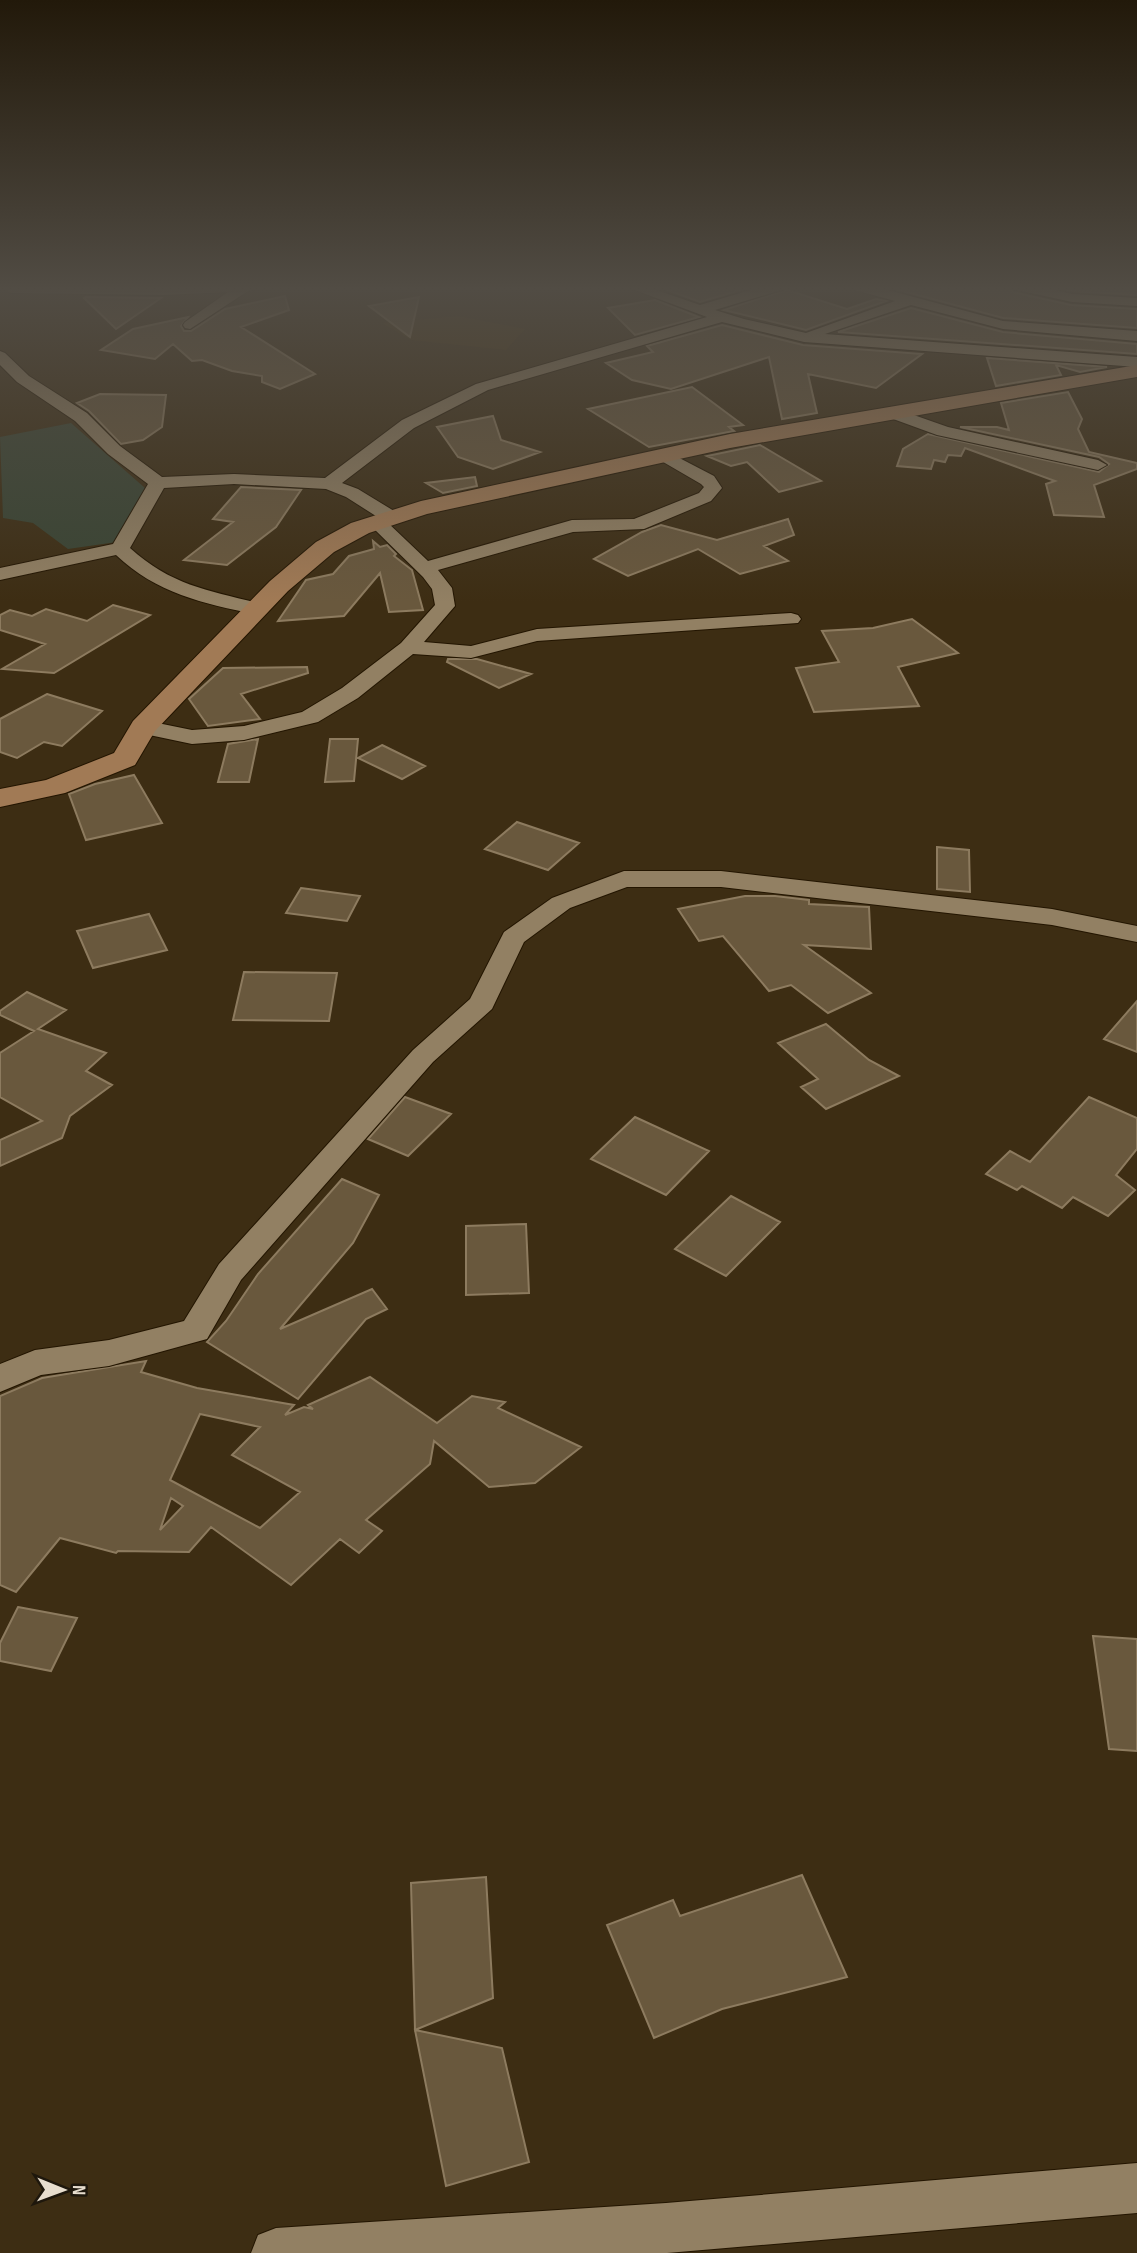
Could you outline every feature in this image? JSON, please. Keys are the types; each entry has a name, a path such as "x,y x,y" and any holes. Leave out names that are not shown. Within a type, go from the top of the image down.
{"street":[{"path":"42,391 81,417 114,450 158,483 224,479 329,484 385,520 442,588 445,606 408,647 350,693 310,717 244,733 192,737 143,727"},
{"path":"329,484 408,424 474,391"},
{"path":"0,798 54,787 125,759 143,727 279,586 325,547 360,528 421,508 664,455 1016,391"},
{"path":"891,412 943,431 1098,465"},
{"path":"424,568 572,526 637,525 705,497 713,488 708,480 664,455"},
{"path":"120,549 158,483"},
{"path":"0,574 76,556 120,549"},
{"path":"120,549 142,571 187,593 259,609"},
{"path":"408,647 471,652 537,635 791,619"},
{"path":"0,1379 35,1363 109,1353 195,1330 230,1272 423,1056 482,1003 513,938 561,903 624,880 721,879 1052,916 1137,934"},
{"path":"276,2253 666,2228 1137,2188"}],"green space":[{"path":"71,423 145,488 117,542 68,549 33,523 3,518 0,437"}],"building":[{"path":"672,391 698,391 743,425 729,427 734,431 649,447 588,409"},
{"path":"776,391 812,391 817,413 782,419"},
{"path":"1068,392 1082,419 1078,429 1089,452 1137,463 1137,469 1094,485 1104,517 1054,515 1046,484 1055,481 965,448 961,456 948,455 945,462 934,460 931,469 897,466 903,449 928,434 1099,472 1109,464 1099,457 960,427 997,427 1009,430 1001,403"},
{"path":"100,394 166,395 162,427 143,440 121,444 89,411 77,403"},
{"path":"493,416 501,440 540,452 493,469 458,457 437,427"},
{"path":"760,445 821,481 779,492 747,462 731,466 707,456"},
{"path":"475,477 477,486 443,493 426,483"},
{"path":"241,487 301,490 276,527 227,565 184,560 233,522 213,519"},
{"path":"788,519 794,535 764,546 788,561 740,574 698,549 628,576 594,559 642,532 661,525 717,540"},
{"path":"373,541 380,547 387,545 396,554 394,556 412,570 423,610 389,612 380,573 344,616 278,621 306,580 333,574 349,556 374,549"},
{"path":"113,605 150,615 54,673 2,669 45,644 0,630 0,615 10,610 32,616 46,609 87,621"},
{"path":"912,619 958,653 898,667 919,706 814,712 796,668 839,662 822,631 873,628"},
{"path":"448,659 477,659 531,674 499,688 447,662"},
{"path":"307,667 308,673 241,694 260,719 208,726 189,699 223,668"},
{"path":"47,694 102,711 62,746 44,742 17,758 0,752 0,719"},
{"path":"258,739 249,782 218,782 228,744"},
{"path":"330,739 358,739 354,781 325,782"},
{"path":"382,745 425,766 402,779 358,758"},
{"path":"134,775 162,823 86,840 69,794 95,784"},
{"path":"517,822 579,843 548,870 485,849"},
{"path":"937,847 969,850 970,892 937,889"},
{"path":"301,888 360,896 347,921 286,913"},
{"path":"745,896 775,896 809,900 809,904 869,907 871,949 804,945 871,993 828,1013 791,985 769,991 723,936 699,941 678,909"},
{"path":"149,914 167,950 93,968 77,931"},
{"path":"244,972 337,973 329,1021 233,1020"},
{"path":"27,992 66,1010 38,1029 106,1053 86,1071 112,1085 70,1116 62,1138 0,1166 0,1140 42,1121 0,1097 0,1053 34,1031 0,1015 0,1011"},
{"path":"1137,1001 1137,1052 1104,1039"},
{"path":"826,1024 869,1060 899,1076 826,1109 801,1087 818,1079 778,1043"},
{"path":"405,1097 451,1114 408,1156 368,1139"},
{"path":"1089,1097 1137,1118 1137,1149 1116,1175 1135,1190 1108,1216 1073,1197 1062,1208 1022,1186 1017,1190 986,1174 1010,1151 1030,1162"},
{"path":"635,1117 709,1151 666,1195 591,1159"},
{"path":"342,1179 379,1195 353,1243 280,1329 372,1289 387,1309 366,1319 298,1399 207,1342 226,1321 258,1274"},
{"path":"731,1196 780,1222 726,1276 675,1249"},
{"path":"526,1224 529,1293 466,1295 466,1226"},
{"path":"146,1361 141,1372 197,1388 294,1405 285,1415 304,1407 313,1409 308,1405 370,1377 437,1423 472,1396 505,1402 498,1408 581,1447 535,1483 489,1487 434,1441 430,1464 366,1520 382,1531 359,1553 340,1539 291,1585 211,1527 189,1552 116,1553 60,1538 16,1592 0,1585 0,1396 42,1378","holes":["200,1414 260,1427 232,1455 300,1492 260,1528 170,1480","171,1498 183,1506 160,1530"]},
{"path":"18,1607 77,1618 51,1671 0,1661 0,1643"},
{"path":"1093,1636 1137,1639 1137,1751 1109,1749"},
{"path":"802,1875 847,1977 722,2009 654,2038 607,1925 673,1900 680,1916"},
{"path":"486,1877 493,1998 415,2030 411,1883"},
{"path":"415,2030 502,2048 529,2162 446,2186"}]}
